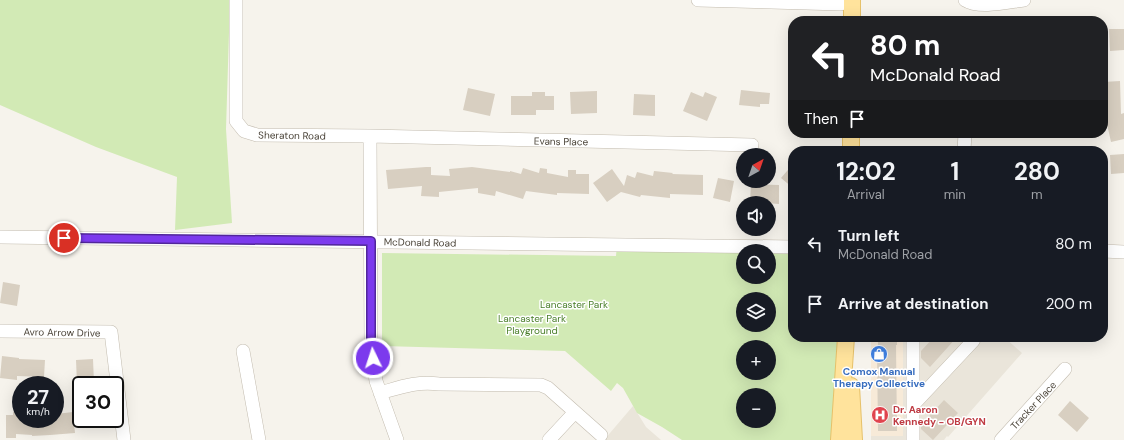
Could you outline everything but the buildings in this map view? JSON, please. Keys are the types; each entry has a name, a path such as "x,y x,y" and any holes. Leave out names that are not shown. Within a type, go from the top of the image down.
{"main road":[{"path":"846,2 850,16"},
{"path":"839,440 847,342"},
{"path":"847,342 854,440"}],"street":[{"name":"Sheraton Road","path":"236,0 236,121 244,131 257,135 370,136"},
{"path":"698,0 846,2"},
{"path":"965,0 967,2 980,5 1024,0"},
{"name":"Evans Place","path":"370,136 752,145"},
{"path":"370,136 371,346 376,381 397,440"},
{"name":"McDonald Road","path":"0,237 788,246"},
{"path":"1108,251 1124,252"},
{"name":"Avro Arrow Drive","path":"0,331 111,332 124,440"},
{"path":"913,342 913,440"},
{"path":"913,405 972,342"},
{"path":"243,351 259,440"},
{"name":"Tracker Place","path":"1001,440 1065,369"},
{"path":"380,393 414,384 427,383 541,385 548,388 601,435"},
{"path":"549,440 575,412"}],"shaded area":[{"path":"871,342 1010,342 1022,353 944,440 871,440"},
{"path":"871,342 903,342 903,436 871,436"},
{"path":"633,406 646,427 661,440 604,440"}],"green space":[{"path":"0,0 230,0 226,129 232,223 175,230 177,177 96,147 0,105"},
{"path":"617,244 736,246 736,284 776,284 776,247 788,247 788,342 846,342 839,440 682,440 637,413 623,388 617,383 611,391 565,351 382,346 382,253 616,256"}],"place":[{"name":"Comox Manual Therapy Collective","path":"879,354"},
{"name":"Dr. Aaron Kennedy - OB/GYN","path":"880,415"}],"route":[{"path":"64,238 371,241 371,346 373,358"}],"park label":[{"name":"Lancaster Park","path":"574,304"},
{"name":"Lancaster Park Playground","path":"532,324"}]}
